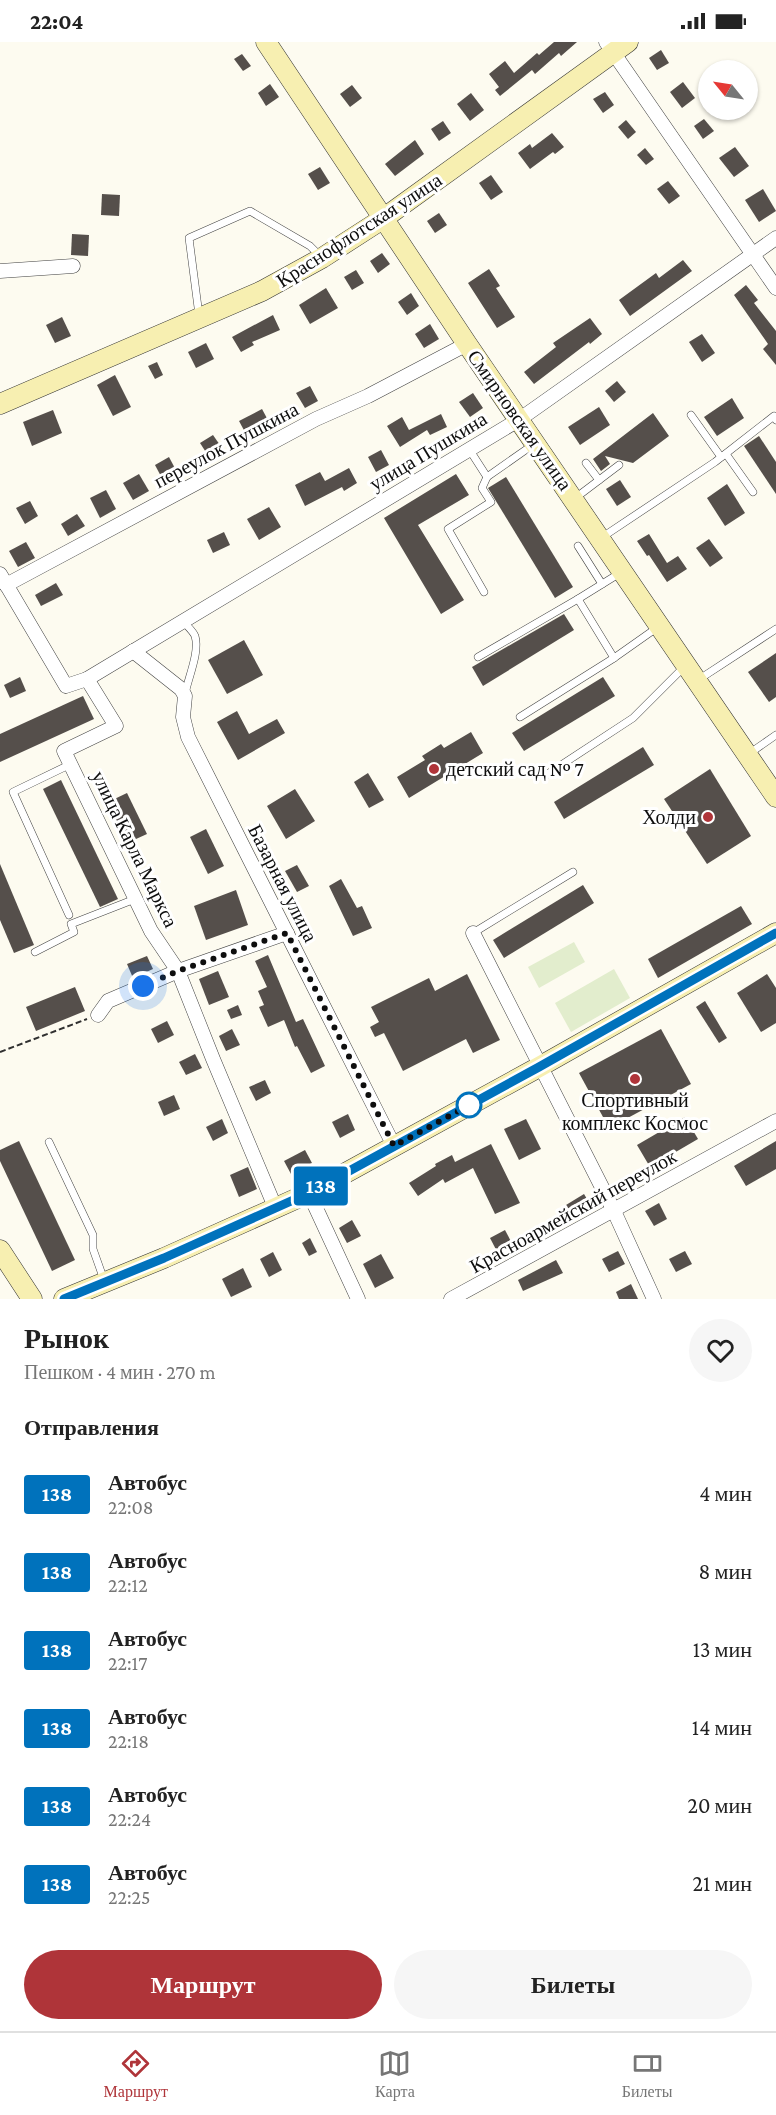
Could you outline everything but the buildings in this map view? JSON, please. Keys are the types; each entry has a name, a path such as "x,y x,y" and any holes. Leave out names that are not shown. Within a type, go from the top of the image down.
{"street":[{"name":"Смирновская улица","path":"266,42 467,344 776,797"},
{"name":"Краснофлотская улица","path":"0,404 262,291 322,258 384,218 616,45"},
{"path":"616,45 776,288"},
{"name":"улица Пушкина","path":"87,679 520,419 776,238"},
{"path":"0,271 73,266"},
{"name":"переулок Пушкина","path":"3,580 467,344"},
{"path":"3,580 66,686 87,679"},
{"path":"133,651 181,689 185,696"},
{"name":"улица Карла Маркса","path":"87,679 116,726 64,751 151,931 178,971 275,1207"},
{"name":"Базарная улица","path":"185,696 183,717 188,737 394,1146"},
{"path":"98,1015 108,1000 178,971 287,933"},
{"path":"474,933 539,1067 614,1211 654,1299"},
{"path":"64,1299 164,1258 309,1193 776,933"},
{"name":"Красноармейский переулок","path":"451,1299 776,1121"},
{"path":"309,1193 358,1299"},
{"path":"0,1250 32,1299"}],"lane":[{"path":"200,319 189,238 250,211 310,246 322,258"},
{"path":"691,415 753,492"},
{"path":"600,538 723,455 774,416 776,420"},
{"path":"484,592 448,529 491,502 482,488 487,477 536,442"},
{"path":"469,449 487,477"},
{"path":"586,463 599,480"},
{"path":"574,499 619,465"},
{"path":"578,546 602,584"},
{"path":"478,657 623,571"},
{"path":"578,599 614,658"},
{"path":"183,620 195,637 195,658 185,696"},
{"path":"520,717 660,626"},
{"path":"546,775 633,718 692,673 776,629"},
{"path":"748,755 776,735"},
{"path":"69,915 13,792 70,764"},
{"path":"474,933 573,872"},
{"path":"35,952 74,932 70,924 135,898"},
{"path":"49,1142 93,1235 93,1250 105,1282"}],"path":[{"path":"0,1052 98,1015"}],"green space":[{"path":"574,942 585,962 539,988 528,967"},
{"path":"614,969 630,998 571,1032 555,1003"}],"bus line":[{"name":"138","path":"64,1299 164,1258 309,1193 776,933"}],"place":[{"name":"детский сад № 7","path":"434,769"},
{"name":"Холди","path":"708,817"},
{"name":"Спортивный комплекс Космос","path":"635,1079"}],"route":[{"path":"143,986 178,971 287,933 394,1146 477,1101 469,1105"}]}
